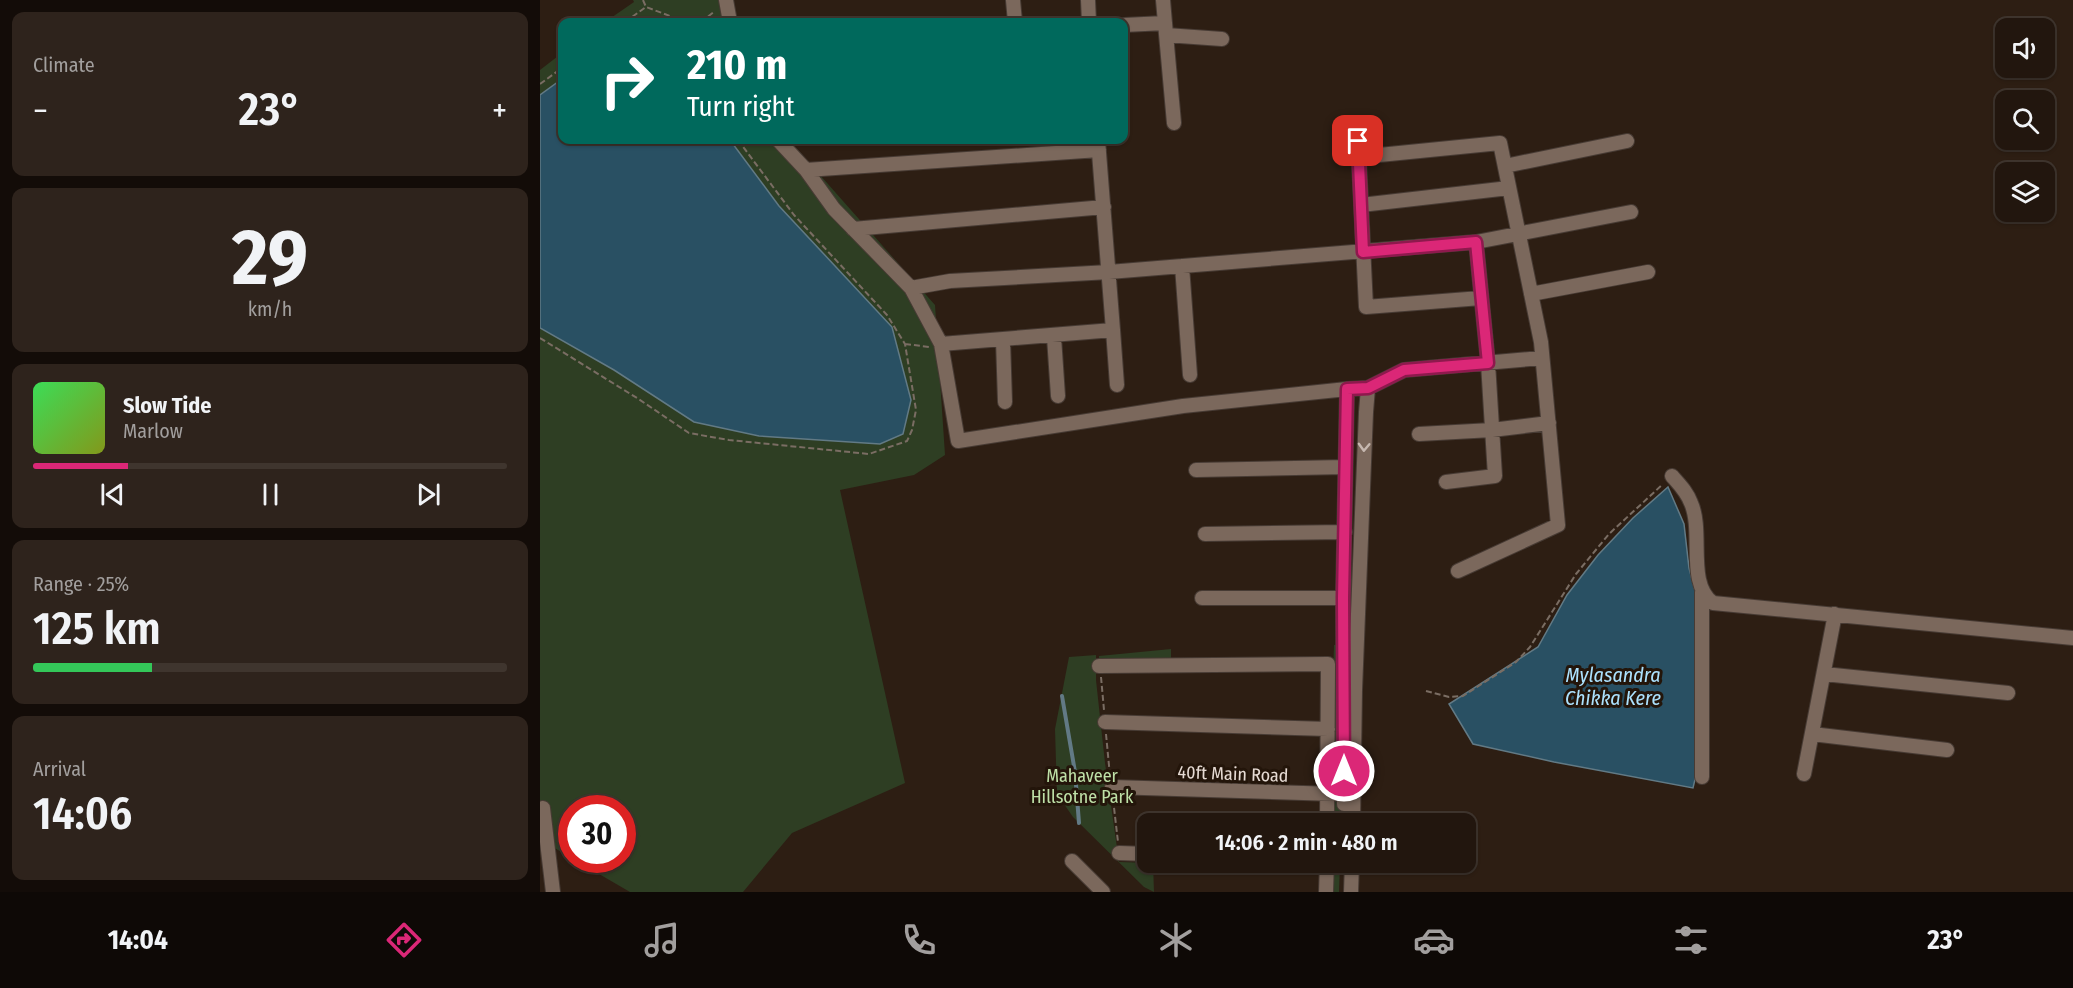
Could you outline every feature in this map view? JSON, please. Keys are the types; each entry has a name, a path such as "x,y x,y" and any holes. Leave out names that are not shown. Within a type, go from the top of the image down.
{"street":[{"path":"1013,0 1015,18"},
{"path":"1088,0 1089,18"},
{"path":"1163,0 1174,123"},
{"path":"723,3 729,18"},
{"path":"1128,25 1222,39"},
{"path":"1358,141 1366,307 1481,298"},
{"path":"1505,166 1627,141"},
{"path":"1359,157 1500,143 1542,358 1558,525 1458,571"},
{"path":"782,144 806,170 834,209 911,288 941,346 958,441 1183,406 1368,388 1404,370 1542,358"},
{"path":"806,170 1098,145 1117,385"},
{"path":"1361,205 1509,188"},
{"path":"853,229 1104,207"},
{"path":"911,288 950,281 1109,272 1476,242 1631,212"},
{"path":"1446,482 1495,476 1488,363 1476,242"},
{"path":"1182,266 1190,375"},
{"path":"1531,294 1648,272"},
{"path":"941,346 1113,330"},
{"path":"1054,337 1058,396"},
{"path":"1003,340 1005,402"},
{"path":"1346,813 1349,794 1357,656 1368,388"},
{"path":"1347,389 1343,598 1352,813"},
{"path":"1419,434 1492,430 1549,423"},
{"path":"1196,470 1345,467"},
{"path":"1672,476 1684,489 1692,504 1695,517 1699,583 1702,592 1702,777"},
{"path":"1205,534 1345,532"},
{"path":"1702,592 1713,603 2073,638"},
{"path":"1202,598 1343,598"},
{"path":"1804,774 1835,614"},
{"path":"1100,666 1328,664 1327,813"},
{"path":"1824,674 2008,693"},
{"path":"1105,722 1328,729"},
{"path":"1812,734 1947,750"},
{"name":"40ft Main Road","path":"1112,787 1349,794"},
{"path":"543,808 544,850 553,892"},
{"path":"1119,853 1137,854"},
{"path":"1072,861 1103,892"},
{"path":"1326,892 1327,873"},
{"path":"1343,873 1343,892"},
{"path":"1352,873 1352,892"}],"path":[{"path":"643,0 646,7 675,18"},
{"path":"706,18 723,3"},
{"path":"631,18 646,7"},
{"path":"540,84 558,71"},
{"path":"540,338 689,433 729,441 869,454 907,441 916,410 905,344 887,315 794,215 741,144"},
{"path":"905,344 941,346"},
{"path":"1426,691 1449,697 1463,696 1516,662 1530,647 1576,574 1609,534 1672,476"},
{"path":"1100,666 1119,853"}],"green space":[{"path":"633,0 723,0 730,18 611,18 634,2"},
{"path":"558,56 558,82 540,95 540,70"},
{"path":"733,144 793,144 935,305 945,455 914,475 840,490 905,783 792,833 743,892 630,892 597,873 636,873 636,795 558,795 558,850 540,839 540,328 614,370 779,206"},
{"path":"1341,644 1339,775 1330,775 1334,645"},
{"path":"1171,649 1171,662 1099,666 1099,656"},
{"name":"Mahaveer Hillsotne Park","path":"1096,655 1096,680 1105,763 1119,862 1137,863 1137,873 1153,873 1154,892 1144,887 1073,817 1057,794 1055,729 1069,657"},
{"path":"1328,794 1344,794 1343,813 1329,813"},
{"path":"1330,873 1340,873 1339,892 1329,892"}],"water":[{"path":"558,82 558,144 733,144 779,206 892,327 911,400 903,434 880,444 759,436 694,422 614,370 540,328 540,95"},
{"name":"Mylasandra Chikka Kere","path":"1668,487 1684,524 1689,568 1698,602 1702,750 1693,788 1473,744 1449,704 1538,647 1567,595 1598,555 1633,518"}],"waterway":[{"path":"1062,696 1075,772 1079,823"}],"route":[{"path":"1344,771 1343,598 1347,389 1368,388 1404,370 1488,363 1476,242 1363,252 1358,141"}]}
